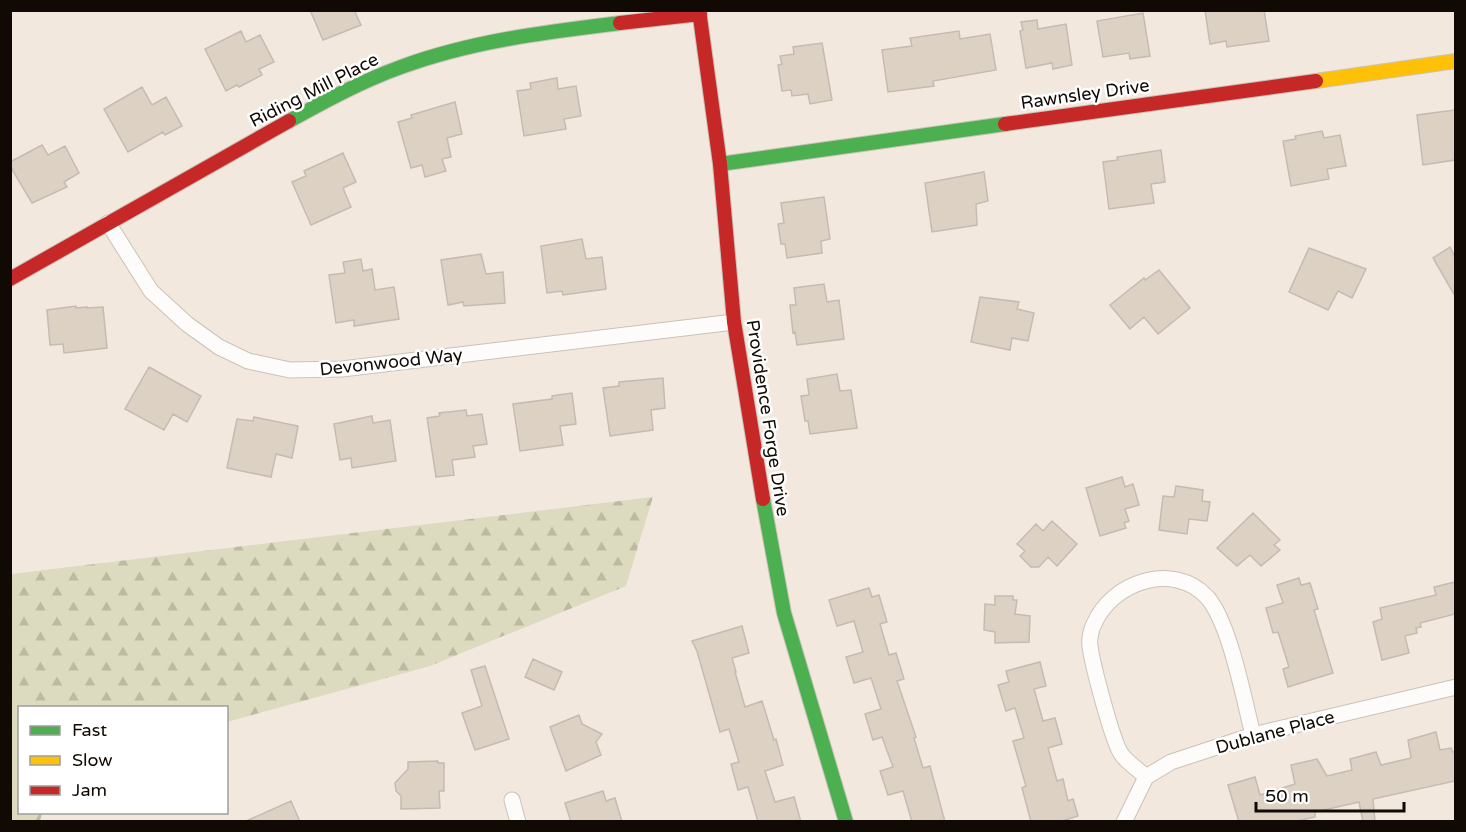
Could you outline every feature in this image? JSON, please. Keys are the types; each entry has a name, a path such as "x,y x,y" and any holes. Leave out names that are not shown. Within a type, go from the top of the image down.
{"street":[{"name":"Providence Forge Drive","path":"700,12 720,164 734,322 768,531 784,613 846,822"},
{"name":"Riding Mill Place","path":"10,279 287,121 349,89 403,67 470,46 527,35 700,12"},
{"name":"Rawnsley Drive","path":"720,164 1455,61"},
{"name":"Devonwood Way","path":"108,223 151,291 187,324 219,347 248,361 290,370 342,369 734,322"},
{"path":"1124,822 1146,777 1121,754 1104,705 1089,644 1093,625 1106,603 1128,586 1153,579 1171,579 1187,583 1207,597 1221,619 1253,735"},
{"name":"Dublane Place","path":"1146,777 1171,762 1253,735 1455,687"},
{"path":"512,800 518,822"}],"green space":[{"path":"653,497 626,586 430,666 228,722 228,706 18,706 18,814 42,814 40,821 11,821 11,574"}],"building":[{"path":"310,10 354,10 361,25 323,40"},
{"path":"1205,10 1264,10 1269,41 1227,47 1226,41 1210,44"},
{"path":"1143,13 1150,56 1130,59 1129,53 1103,57 1097,21"},
{"path":"1037,20 1038,29 1066,24 1072,65 1053,69 1052,63 1026,68 1020,31 1023,30 1021,22"},
{"path":"241,31 246,42 260,35 274,62 259,69 262,75 226,91 205,49"},
{"path":"959,31 960,39 990,34 996,70 933,81 934,86 888,92 882,50 912,46 910,38"},
{"path":"822,43 832,100 810,104 808,94 792,96 791,90 782,91 778,65 782,64 780,56 794,54 793,47"},
{"path":"557,78 558,89 576,86 581,116 564,119 566,129 524,136 517,91 531,89 530,83"},
{"path":"142,87 152,105 166,97 182,126 165,135 163,132 128,152 104,109"},
{"path":"455,102 462,134 447,138 451,157 442,159 446,171 425,177 422,165 411,168 398,122 412,118 411,115"},
{"path":"1455,110 1455,160 1423,165 1417,115"},
{"path":"1322,131 1324,138 1340,135 1346,166 1327,169 1329,179 1291,186 1283,141 1296,139 1295,136"},
{"path":"42,145 48,155 65,146 79,173 64,182 67,187 32,203 10,166 10,162"},
{"path":"1161,150 1165,182 1151,184 1154,203 1109,209 1103,162 1118,160 1117,157"},
{"path":"343,153 356,182 343,188 351,207 311,225 292,182 306,176 304,171"},
{"path":"984,172 988,201 976,204 977,225 932,232 925,183"},
{"path":"824,197 830,239 821,241 822,253 787,258 785,244 781,244 778,224 784,223 781,203"},
{"path":"582,239 586,259 602,257 606,289 563,295 562,291 547,293 541,246"},
{"path":"1450,247 1455,257 1455,296 1433,258"},
{"path":"1309,248 1366,269 1352,298 1338,291 1328,310 1289,292"},
{"path":"481,254 486,274 503,272 505,303 464,306 463,302 448,305 441,260"},
{"path":"361,259 363,271 372,269 375,290 394,287 399,319 354,326 354,320 336,323 329,275 345,273 343,262"},
{"path":"1159,270 1190,308 1158,334 1144,317 1130,329 1110,305 1144,278 1145,280"},
{"path":"824,284 827,302 839,300 844,339 797,345 795,332 793,333 790,305 796,305 794,288"},
{"path":"980,297 1019,302 1017,309 1034,313 1028,341 1012,338 1010,350 971,342"},
{"path":"76,306 76,308 103,307 107,348 64,353 63,344 50,345 47,310"},
{"path":"149,367 201,396 187,422 173,414 164,430 125,409"},
{"path":"837,374 840,391 851,390 857,428 810,434 808,421 805,421 801,396 809,395 807,379"},
{"path":"663,378 665,408 651,410 653,430 610,436 603,388 619,386 619,382"},
{"path":"572,393 576,424 560,426 563,445 520,451 513,404 552,399 552,396"},
{"path":"466,410 467,416 482,414 487,444 473,446 475,457 452,460 454,475 436,477 427,418 440,416 439,413"},
{"path":"372,416 373,423 390,420 396,461 352,468 351,458 340,460 334,424"},
{"path":"254,417 298,426 292,458 276,454 271,477 227,468 237,419 253,421"},
{"path":"1122,477 1125,487 1133,484 1139,505 1125,509 1129,521 1124,523 1126,528 1100,536 1086,488"},
{"path":"1176,486 1203,490 1202,501 1210,502 1207,521 1189,519 1187,534 1159,530 1163,496 1174,497"},
{"path":"1253,513 1280,540 1274,545 1280,550 1261,566 1250,555 1237,566 1217,548"},
{"path":"1052,521 1077,544 1057,566 1048,557 1039,567 1031,567 1020,556 1025,551 1017,544 1036,524 1043,531"},
{"path":"1299,578 1301,585 1310,583 1318,609 1314,610 1333,673 1288,687 1283,669 1289,667 1278,632 1273,633 1266,608 1283,603 1277,585"},
{"path":"1455,582 1455,614 1420,623 1421,627 1416,628 1417,633 1405,636 1409,653 1382,660 1373,622 1382,619 1380,608 1436,595 1434,587"},
{"path":"869,588 872,597 879,595 887,622 880,624 889,655 896,653 904,679 897,681 916,737 914,738 923,768 930,766 945,822 912,822 903,791 888,795 880,771 893,767 882,737 873,740 865,714 881,709 871,678 854,683 846,657 863,652 854,621 837,626 829,600"},
{"path":"995,596 1013,596 1013,600 1017,600 1015,614 1030,616 1029,642 995,643 995,632 984,630 985,604 995,605"},
{"path":"742,626 749,653 732,658 745,707 762,701 783,765 765,771 775,802 794,797 801,822 758,822 748,787 738,790 731,764 739,762 729,729 720,732 697,651 692,641"},
{"path":"533,659 562,672 554,690 525,677"},
{"path":"1040,662 1046,686 1034,689 1043,721 1055,718 1062,744 1048,748 1057,781 1063,779 1068,801 1073,799 1078,816 1059,822 1031,822 1022,788 1026,786 1013,741 1024,738 1015,708 1006,711 998,685 1009,682 1006,671"},
{"path":"485,666 509,739 475,750 462,713 482,706 471,670"},
{"path":"579,715 582,724 602,734 596,742 601,755 566,771 550,727"},
{"path":"1436,732 1440,750 1451,748 1455,752 1455,781 1373,799 1375,822 1363,822 1359,802 1315,812 1315,817 1293,822 1239,822 1228,785 1255,777 1260,795 1295,784 1291,765 1317,759 1327,776 1352,770 1350,759 1376,752 1381,765 1411,758 1408,740"},
{"path":"438,761 438,763 444,763 444,791 439,791 440,808 401,809 401,796 396,791 395,783 408,769 408,762"},
{"path":"603,791 606,801 615,798 622,822 571,822 565,803"},
{"path":"291,801 300,822 244,822"}],"traffic: fast":[{"path":"289,121 358,85 454,50 564,30 620,23"},
{"path":"720,164 1005,124"},
{"path":"763,499 784,613 846,822"}],"traffic: slow":[{"path":"1316,81 1456,61"}],"traffic: jam":[{"path":"699,10 720,164 734,322 763,499"},
{"path":"620,23 700,14"},
{"path":"1005,124 1316,81"},
{"path":"10,279 289,121"}]}
